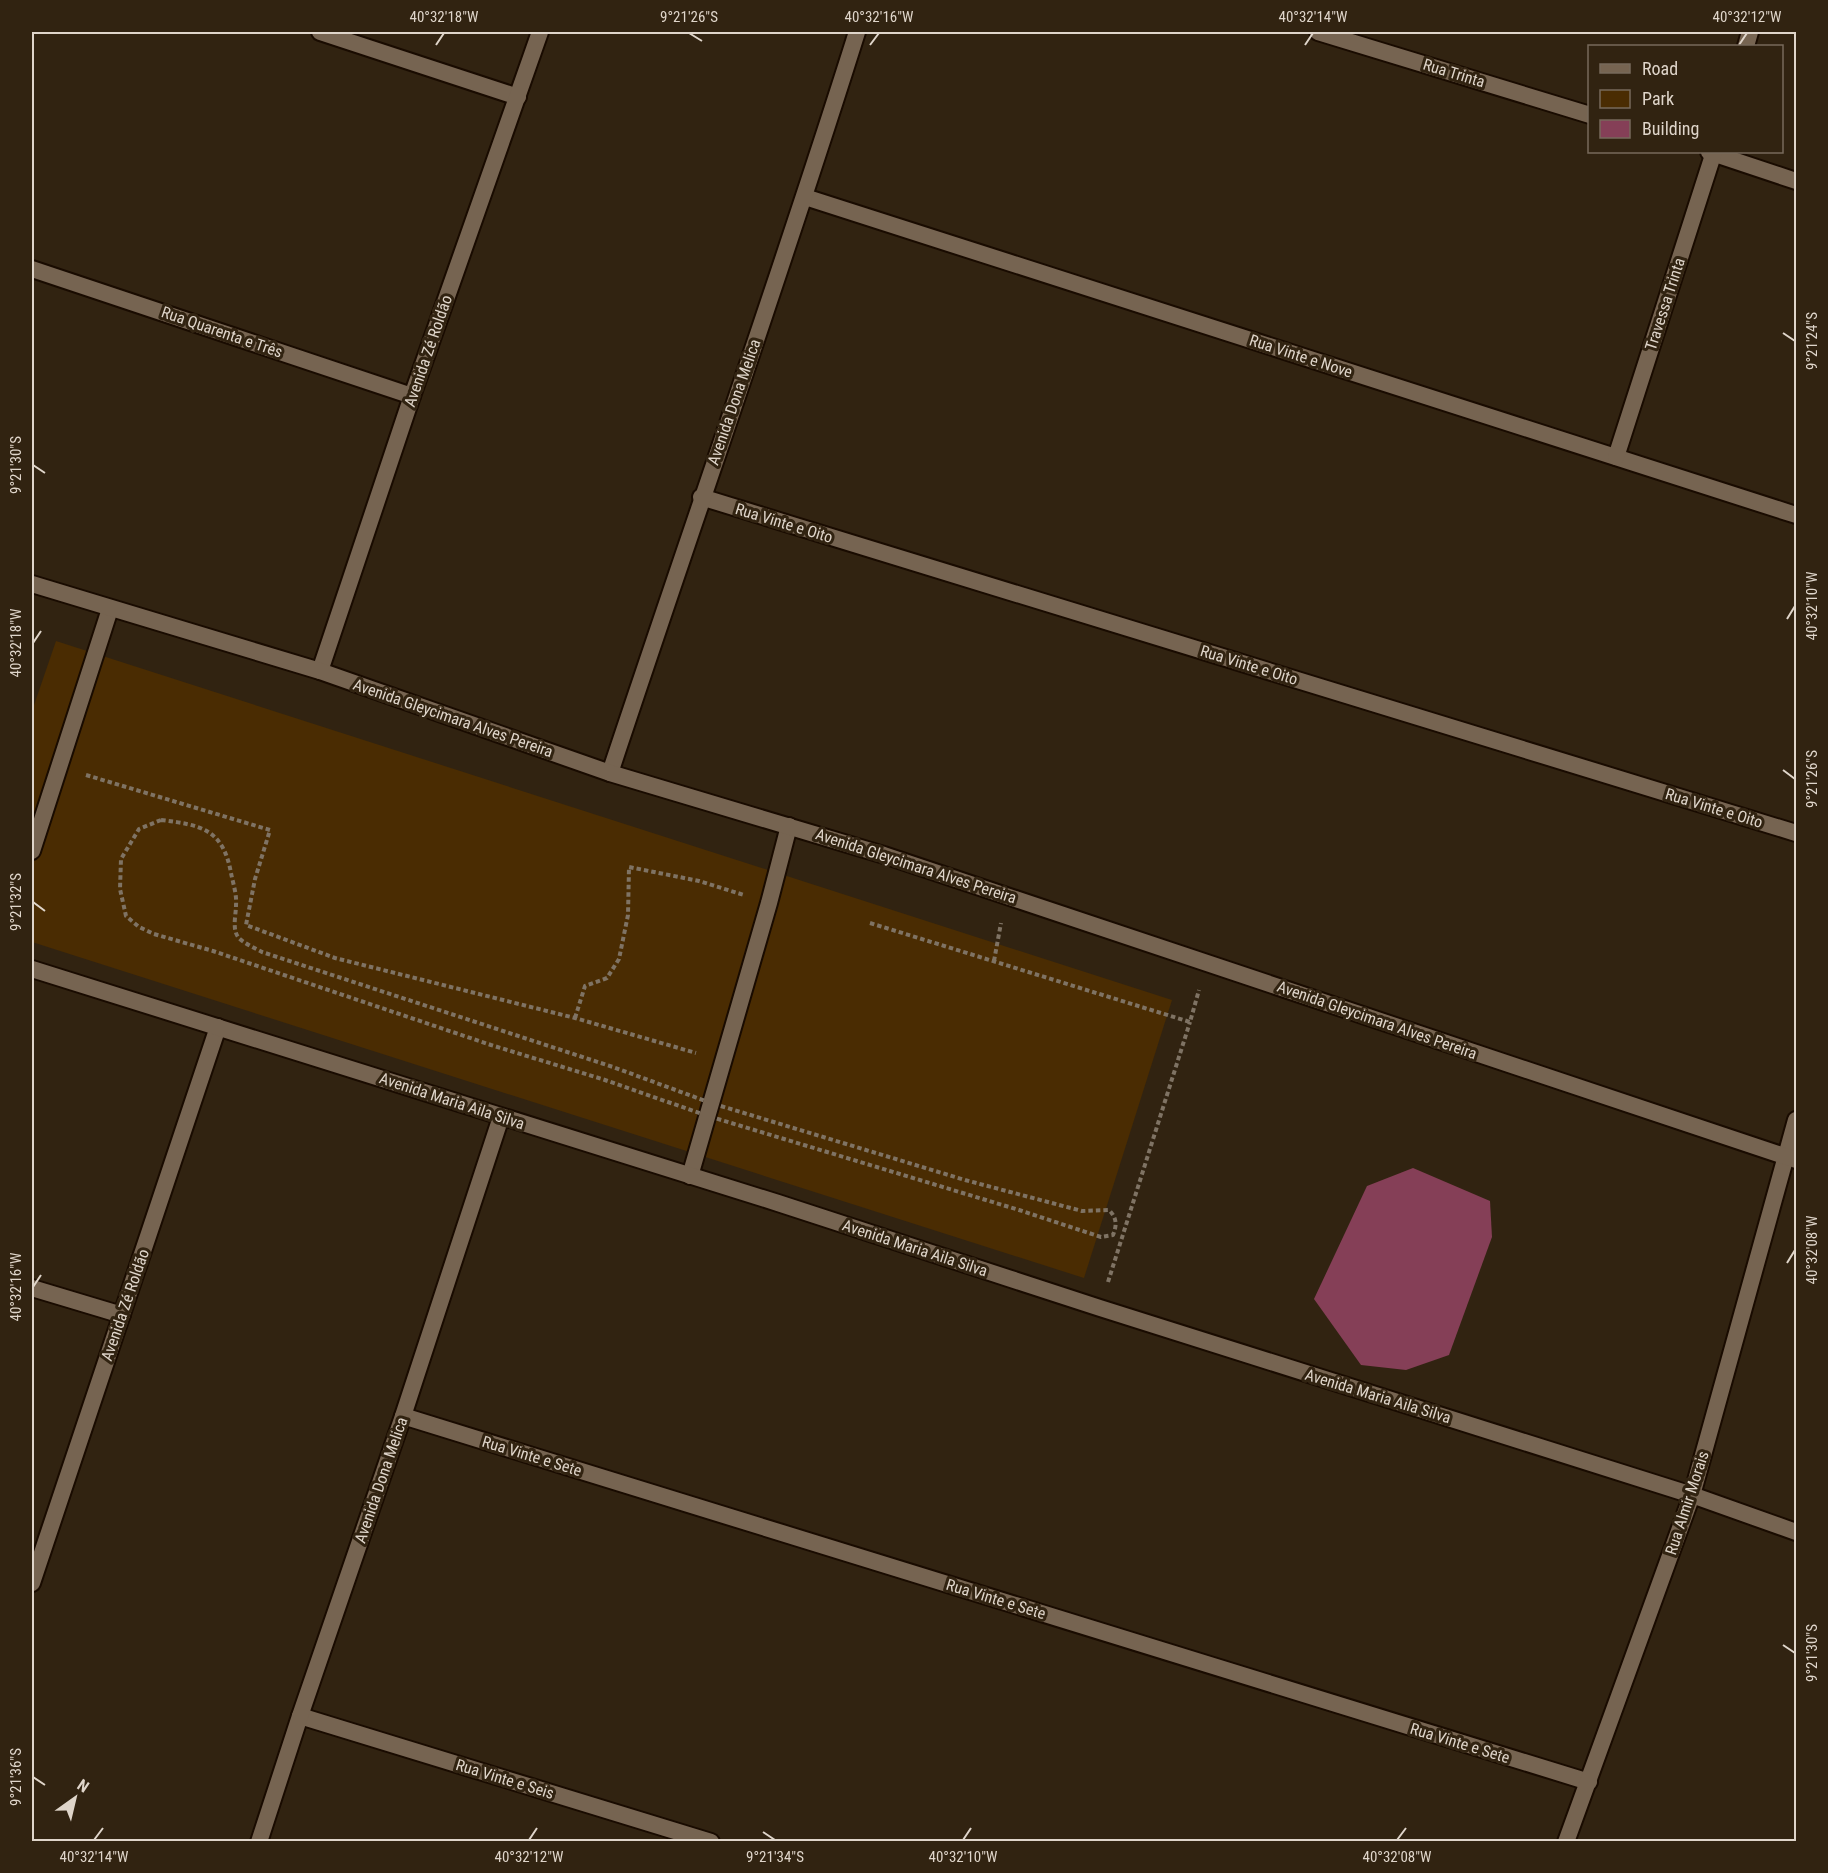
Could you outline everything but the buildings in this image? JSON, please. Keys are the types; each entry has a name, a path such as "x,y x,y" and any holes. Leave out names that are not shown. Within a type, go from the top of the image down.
{"street":[{"path":"320,32 518,97"},
{"name":"Avenida Zé Roldão","path":"320,671 412,396 540,32"},
{"name":"Avenida Dona Melica","path":"610,773 701,497 805,197 857,32"},
{"name":"Rua Trinta","path":"1318,32 1588,114"},
{"name":"Travessa Trinta","path":"1616,457 1712,153"},
{"path":"1715,153 1797,181"},
{"name":"Rua Vinte e Nove","path":"805,197 1797,514"},
{"name":"Rua Quarenta e Três","path":"32,268 412,396"},
{"name":"Rua Vinte e Oito","path":"701,497 1797,833"},
{"name":"Avenida Gleycimara Alves Pereira","path":"32,584 320,671 610,773 884,855 1791,1159"},
{"path":"32,852 110,609"},
{"path":"690,1176 770,903 789,826"},
{"name":"Avenida Maria Aila Silva","path":"32,969 1692,1495 1797,1532"},
{"name":"Avenida Zé Roldão","path":"32,1583 218,1027"},
{"name":"Avenida Dona Melica","path":"260,1842 501,1117"},
{"name":"Rua Almir Morais","path":"1566,1842 1692,1495 1791,1159 1797,1120"},
{"path":"1791,1159 1797,1174"},
{"path":"32,1288 122,1315"},
{"name":"Rua Vinte e Sete","path":"403,1416 1589,1782"},
{"name":"Rua Vinte e Seis","path":"300,1716 711,1842"}],"path":[{"path":"59,767 270,830 255,879 246,925 335,958 575,1018 723,1061"},
{"path":"709,1110 613,1067 262,952 238,937 234,926 237,901 226,850 216,837 193,824 161,820 139,829 121,859 120,889 126,915 139,927 154,934 213,951 491,1045 709,1110 1082,1212 1109,1210 1115,1215 1117,1226 1113,1235 1101,1237 709,1110"},
{"path":"575,1018 585,986 607,978 619,959 628,915 629,867 699,881 770,903"},
{"path":"994,961 1007,896"},
{"path":"870,923 1190,1022"},
{"path":"1100,1308 1207,963"}],"green space":[{"path":"56,641 1172,1000 1084,1278 32,942 32,711"}]}
